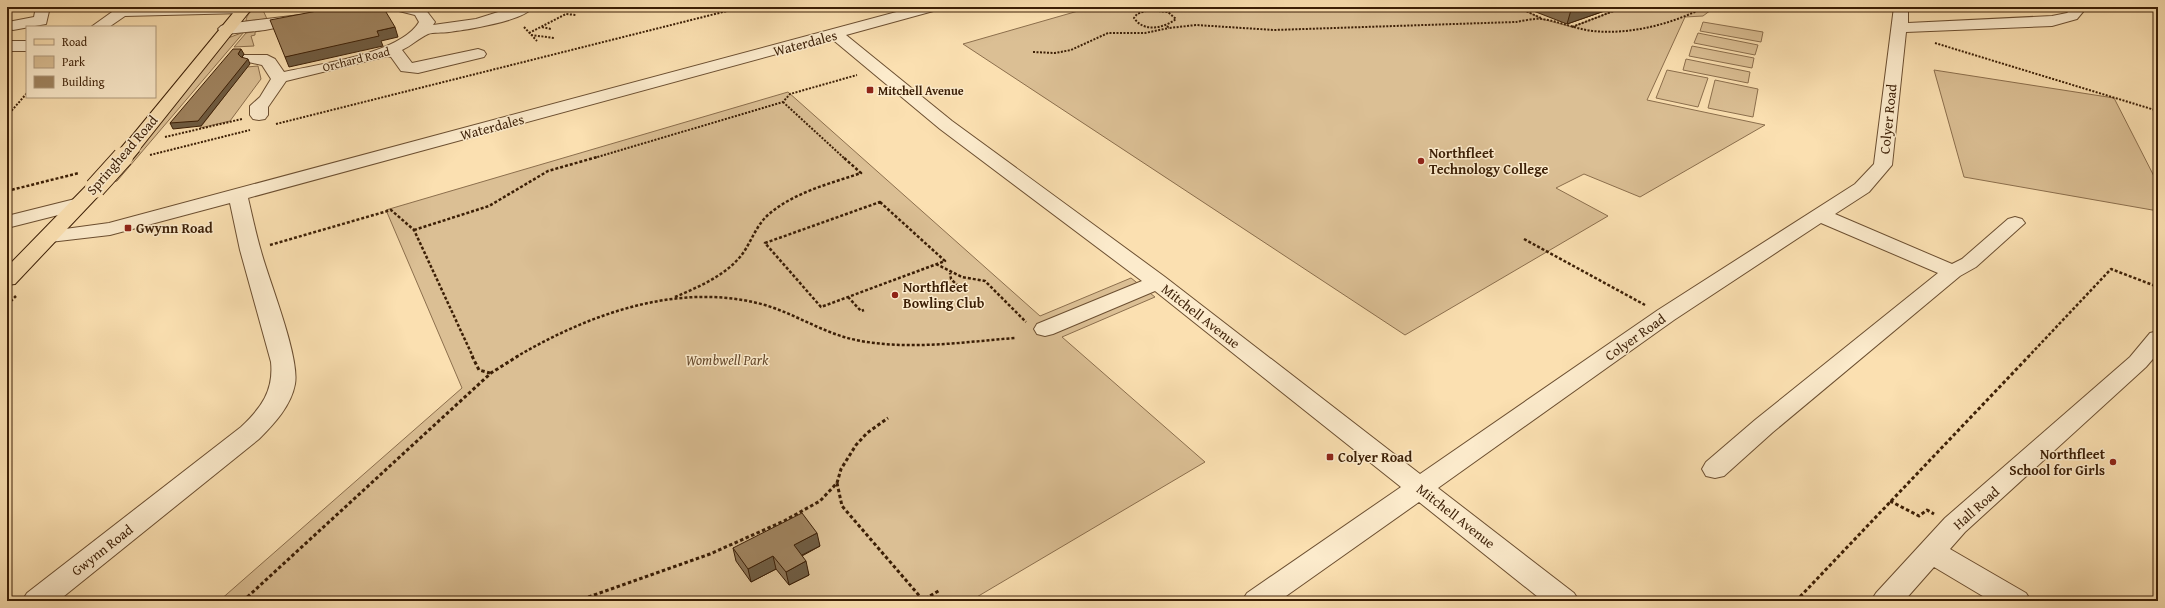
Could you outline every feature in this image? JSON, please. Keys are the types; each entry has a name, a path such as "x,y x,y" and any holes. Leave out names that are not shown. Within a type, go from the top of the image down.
{"main road":[{"name":"Springhead Road","path":"14,285 50,236 133,146 226,29 245,8"}],"street":[{"path":"7,41 11,18 41,21 43,7"},
{"path":"400,7 414,10 423,15 427,22 424,30 457,27 506,16 526,7"},
{"name":"Waterdales","path":"50,236 110,229 238,196 932,7"},
{"path":"1900,17 2052,21 2071,17 2077,13 2080,7"},
{"path":"101,26 125,10 245,8"},
{"path":"226,29 275,24 328,10"},
{"name":"Colyer Road","path":"1257,601 1666,315 1862,188 1883,165 1900,17"},
{"name":"Orchard Road","path":"280,78 389,51 408,43 424,30"},
{"name":"Mitchell Avenue","path":"835,34 946,125 1157,282 1564,601"},
{"path":"7,46 26,46"},
{"path":"389,51 398,54 407,68 420,68 478,54"},
{"path":"250,58 261,58 269,62 274,72 280,78 266,100 259,106 262,123"},
{"name":"Gwynn Road","path":"37,601 241,440 260,423 277,400 283,388 284,370 264,246 238,196"},
{"path":"7,222 79,204"},
{"path":"1819,215 1953,272"},
{"path":"1715,469 1770,421 1953,272 1969,263 2015,223"},
{"path":"1045,329 1157,282"},
{"name":"Hall Road","path":"1886,601 1955,525 2138,362 2158,338"},
{"path":"1930,552 2016,601"}],"path":[{"path":"162,138 262,123 743,7"},
{"path":"1517,7 1542,19 1572,27 1594,30 1626,31 1644,28 1689,15 1705,7"},
{"path":"1572,27 1624,7"},
{"path":"1033,52 1055,53 1071,50 1108,33 1145,33 1168,27 1175,22 1175,16 1161,11 1142,12 1134,18 1138,23 1148,27 1168,27 1196,25 1274,30 1515,22 1542,19"},
{"path":"554,38 530,34 566,14 576,14"},
{"path":"541,27 551,29"},
{"path":"1933,43 2158,111"},
{"path":"414,230 489,206 548,171 783,102 790,94 879,69"},
{"path":"7,116 26,94"},
{"path":"673,298 718,275 731,265 745,248 756,228 777,207 806,192 861,173 783,102"},
{"path":"149,156 217,139 262,123"},
{"path":"7,191 83,172"},
{"path":"880,202 945,261 936,264 876,288 821,307 765,243 880,202"},
{"path":"264,246 391,210 414,230 479,370 491,373"},
{"path":"1524,239 1666,315"},
{"path":"936,264 950,273 985,281 1026,323 1045,329"},
{"path":"1796,601 2111,269 2158,287"},
{"path":"936,291 937,292 957,284 951,278 950,273"},
{"path":"7,305 14,285"},
{"path":"848,297 861,311 864,310"},
{"path":"243,601 491,373 535,344 579,322 626,308 673,298 721,299 762,304 783,311 829,333 876,344 904,347 930,346 1015,338"},
{"path":"577,601 674,568 742,540 820,502 837,483 841,469 856,445 868,433 888,418"},
{"path":"837,483 842,506 923,600 940,590"},
{"path":"1890,501 1919,516 1928,510 1955,525"}],"green space":[{"path":"259,7 262,8 267,19 246,21 250,12"},
{"name":"Northfleet Technology College","path":"1092,7 1518,7 1542,19 1572,27 1624,7 1715,7 1703,16 1685,17 1647,100 1765,125 1640,197 1584,174 1556,188 1608,216 1405,335 963,44"},
{"path":"1703,22 1763,32 1761,42 1700,31"},
{"path":"269,29 255,32 255,35 251,36 254,46 234,47 246,33"},
{"path":"244,32 117,181 112,182 228,38"},
{"path":"1698,33 1758,45 1755,55 1694,43"},
{"path":"1692,46 1754,58 1752,68 1689,56"},
{"path":"1686,59 1750,72 1748,83 1683,70"},
{"path":"258,66 261,79 230,121 200,128 247,67"},
{"path":"1667,70 1708,78 1698,107 1656,98"},
{"path":"1934,70 2114,98 2158,184 2158,211 1964,177"},
{"path":"1715,80 1758,89 1753,117 1708,108"},
{"name":"Wombwell Park","path":"788,92 1040,316 1131,278 1155,297 1062,337 1205,462 970,601 219,601 462,388 386,210"}],"building":[{"path":"338,7 383,7 395,27 377,31 379,36 285,57 270,20"},
{"path":"1563,7 1580,7 1571,10"},
{"path":"233,49 241,49 238,54 241,57 248,59 198,121 170,123"},
{"path":"802,513 817,533 794,545 806,561 786,572 773,556 748,569 733,548"}],"place":[{"name":"Mitchell Avenue","path":"870,90"},
{"name":"Northfleet Technology College","path":"1421,161"},
{"name":"Gwynn Road","path":"128,228"},
{"name":"Northfleet Bowling Club","path":"895,295"},
{"name":"Colyer Road","path":"1330,457"},
{"name":"Northfleet School for Girls","path":"2113,462"}]}
